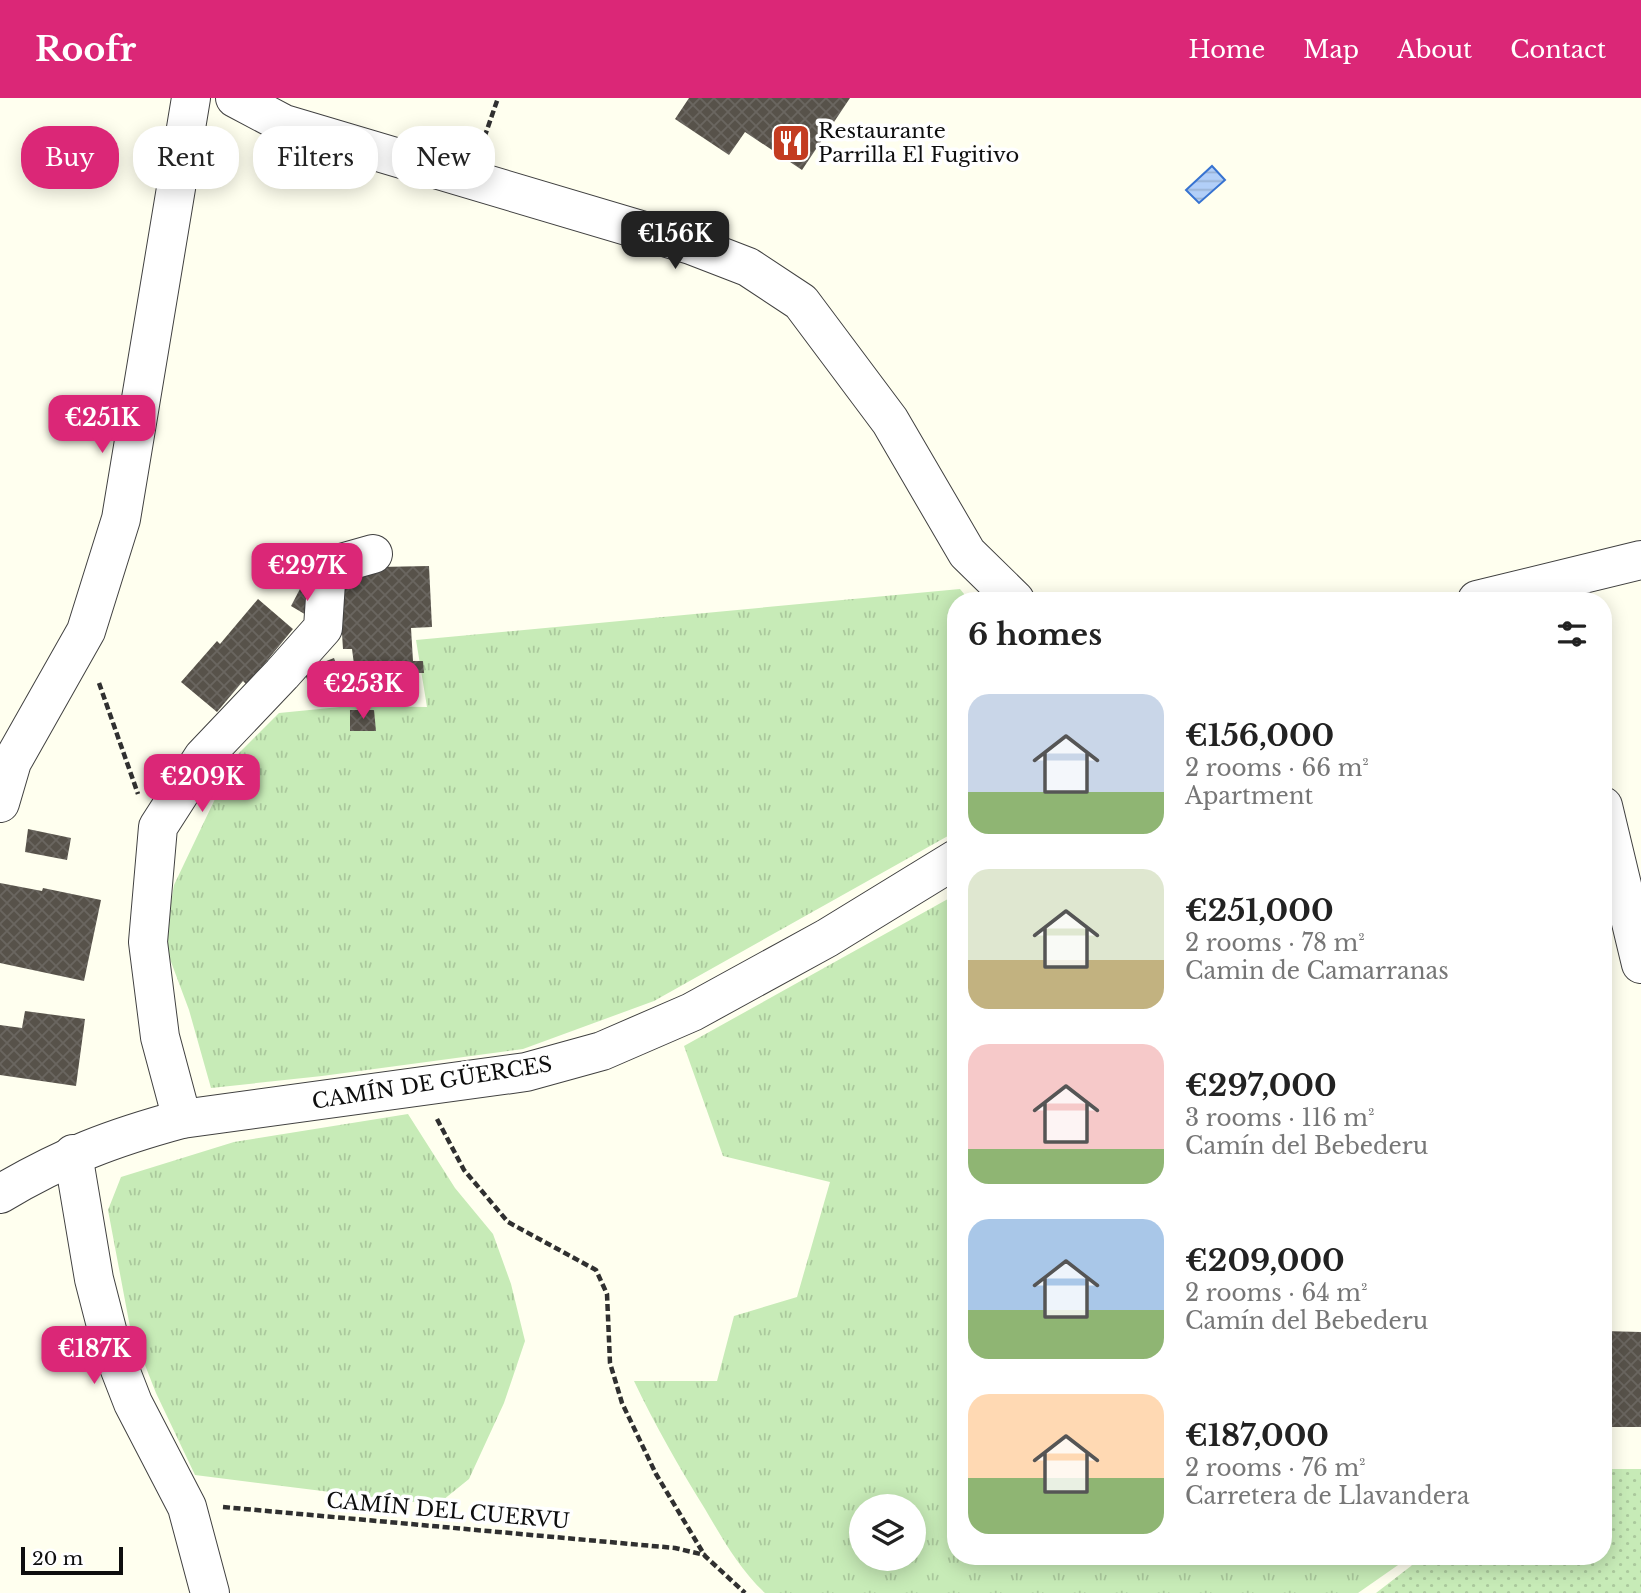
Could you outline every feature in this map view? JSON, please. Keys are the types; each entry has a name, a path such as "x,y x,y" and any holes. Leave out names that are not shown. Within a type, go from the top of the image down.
{"street":[{"path":"0,803 12,762 86,631 121,519 191,98"},
{"path":"235,98 284,124 392,155"},
{"path":"495,186 691,245 748,267 802,302 890,421 967,552 1005,592"},
{"path":"181,1119 160,1037 148,942 158,827 203,757 323,628 327,567 373,554"},
{"path":"1551,591 1641,560"},
{"path":"1612,844 1641,964"},
{"name":"CAMÍN DE GÜERCES","path":"0,1194 73,1154 125,1134 181,1119 526,1072 602,1051 705,1005 827,938 947,865"},
{"path":"73,1154 94,1279 111,1349 133,1403 187,1507 210,1593"}],"path":[{"path":"488,126 498,98"},
{"path":"86,631 90,658 138,793 158,827"},
{"path":"421,1087 464,1170 508,1222 596,1270 607,1294 610,1363 622,1403 656,1474 705,1556 745,1593"},
{"name":"CAMÍN DEL CUERVU","path":"187,1507 241,1507 648,1545 675,1548 705,1556"}],"green space":[{"path":"960,589 962,592 947,592 947,836 654,1001 523,1049 211,1088 189,1010 164,943 174,885 235,757 279,713 350,706 427,707 416,640"},
{"path":"947,899 947,1565 1398,1565 1358,1593 765,1593 747,1574 725,1542 668,1446 634,1381 717,1381 734,1316 797,1297 830,1182 723,1156 684,1046"},
{"path":"408,1114 455,1188 493,1234 511,1284 525,1341 504,1403 469,1479 443,1500 411,1502 195,1475 156,1393 130,1327 108,1210 121,1177 234,1142"},
{"path":"1612,1469 1641,1469 1641,1593 1376,1593 1412,1565 1612,1565"}],"water":[{"path":"1212,166 1225,180 1199,203 1186,190"}],"building":[{"name":"Restaurante Parrilla El Fugitivo","path":"689,98 850,98 802,170 745,132 729,155 675,119"},
{"path":"429,566 432,627 411,628 413,661 423,661 424,673 414,673 414,677 356,680 352,649 343,649 338,572 379,567"},
{"path":"301,587 322,599 313,619 291,606"},
{"path":"258,599 293,629 247,685 243,681 217,712 181,682 217,641 220,644"},
{"path":"334,658 345,687 315,697 303,670"},
{"path":"350,710 374,710 376,731 350,731"},
{"path":"28,829 71,838 67,860 25,852"},
{"path":"0,883 42,891 43,888 101,900 84,981 0,963"},
{"path":"25,1011 85,1019 76,1086 0,1075 0,1025 22,1028"},
{"path":"1612,1331 1641,1332 1641,1427 1612,1427"}],"place":[{"name":"Restaurante Parrilla El Fugitivo","path":"791,143"}]}
